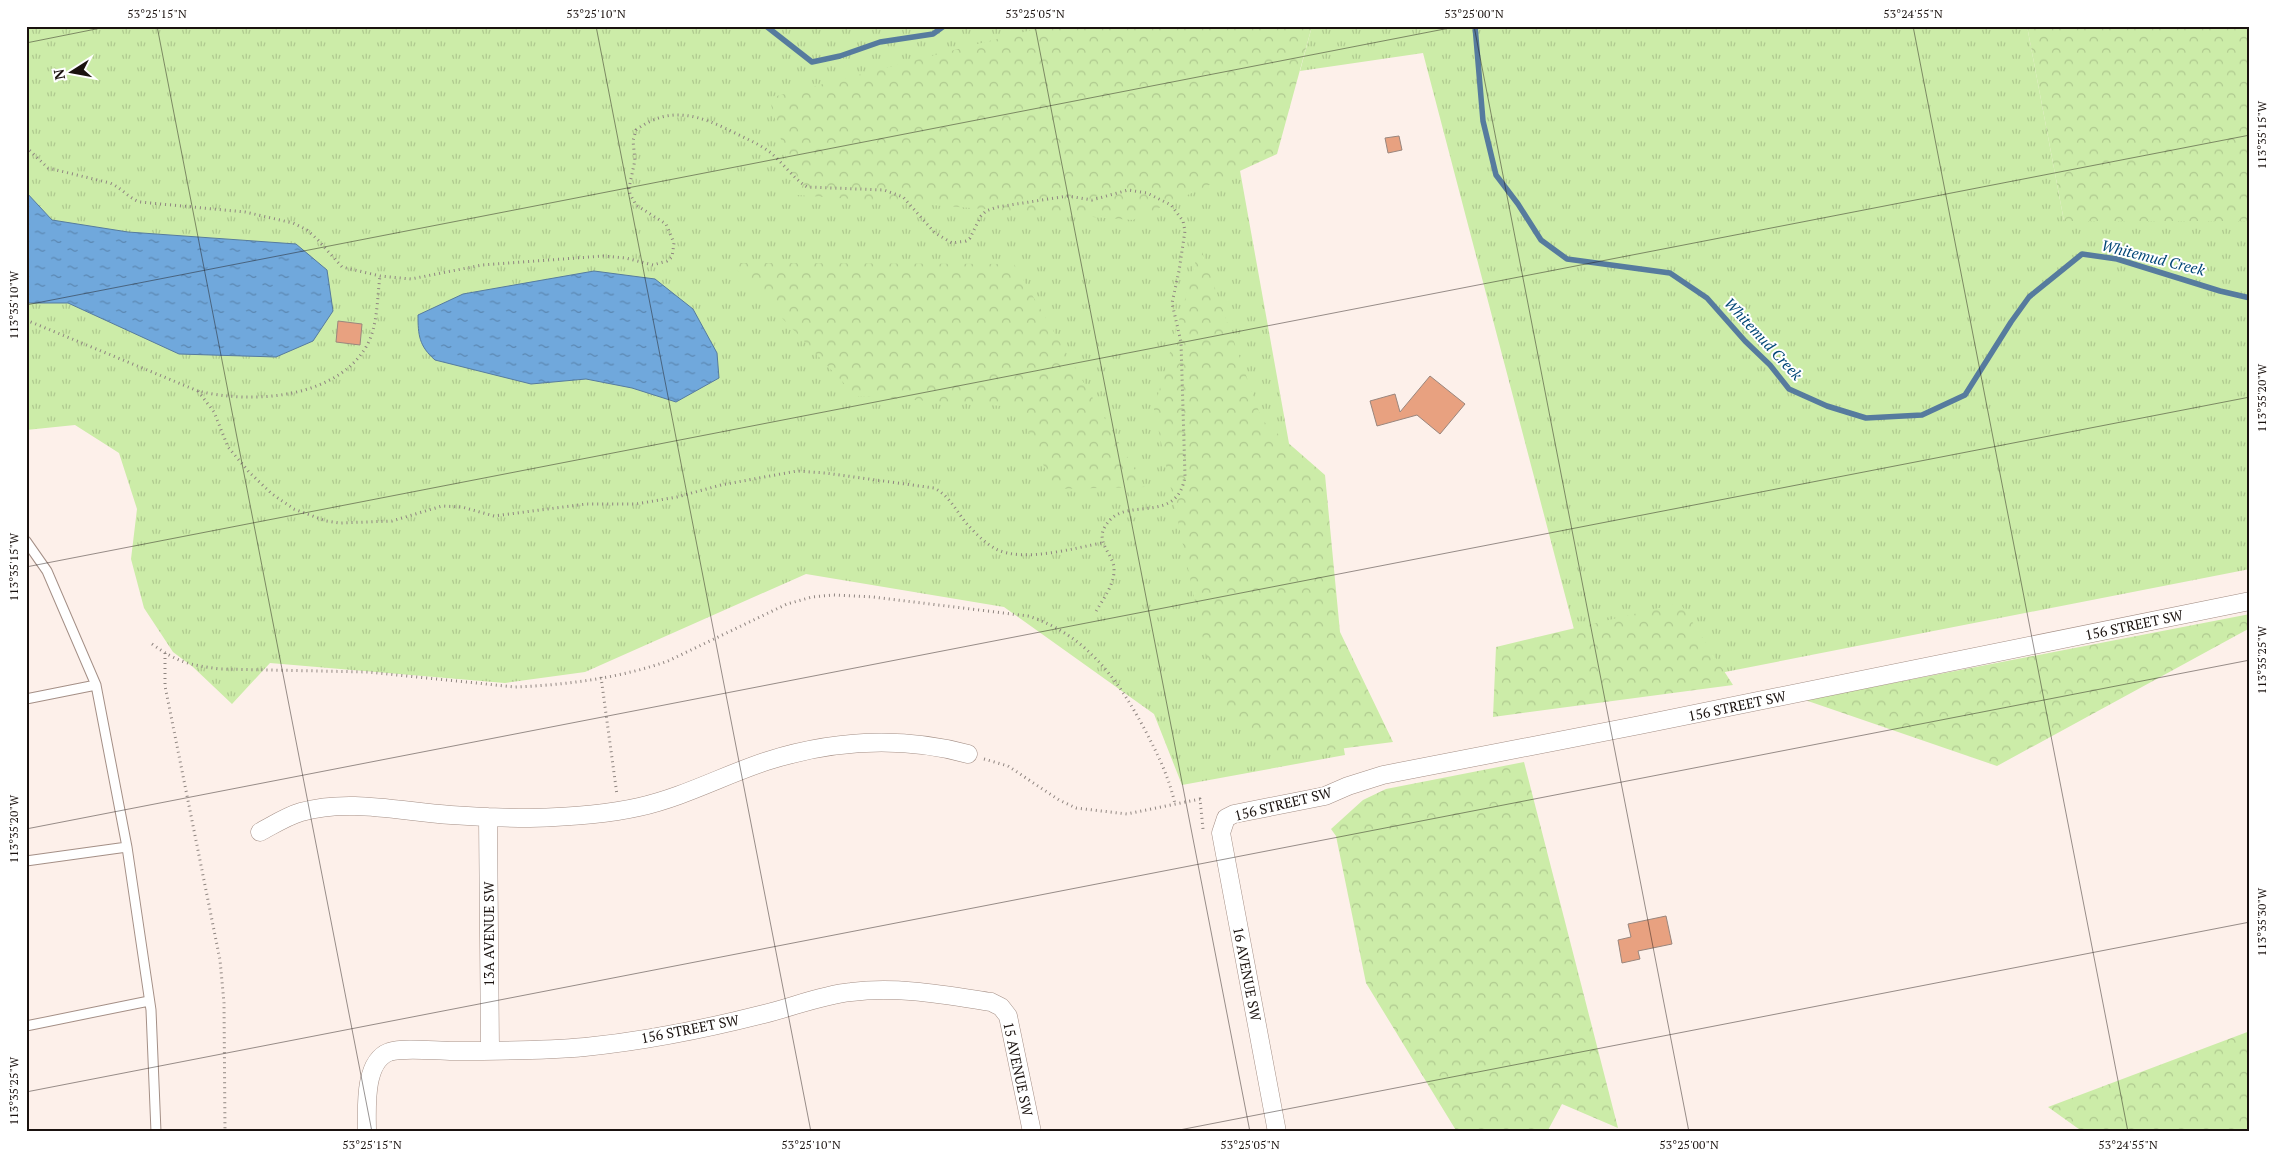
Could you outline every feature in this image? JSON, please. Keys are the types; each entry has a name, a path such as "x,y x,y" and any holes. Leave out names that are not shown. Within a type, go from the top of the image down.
{"street":[{"name":"156 STREET SW","path":"1226,818 1234,814 1325,796 1348,786 1383,775 1640,725 2250,601"},
{"path":"260,832 300,812 337,806 488,817 557,817 619,810 668,798 767,761 842,745 886,741 915,742 968,754"},
{"name":"13A AVENUE SW","path":"488,817 490,1051"},
{"name":"16 AVENUE SW","path":"1226,818 1220,833 1277,1132"},
{"name":"156 STREET SW","path":"367,1132 370,1075 377,1060 388,1052 490,1051 585,1047 711,1027 770,1013 811,1000 850,992 890,989 991,1002 1001,1007"},
{"name":"15 AVENUE SW","path":"1001,1007 1008,1016 1032,1132"}],"lane":[{"path":"26,541 47,571 96,685 127,847 149,1001 156,1132"},
{"path":"26,699 96,685"},
{"path":"26,861 127,847"},
{"path":"26,1026 149,1001"}],"path":[{"path":"26,147 48,168 117,186 132,199 140,202 245,212 293,223 318,240 342,267 380,276 411,279 482,265 603,256 626,258 653,265 667,261 674,252 674,243 670,230 658,217 636,205 632,200 630,188 635,160 633,141 636,130 653,119 674,115 714,122 757,144 771,154 800,183 807,187 894,192 912,206 935,233 952,243 966,242 981,216 986,211 997,207 1068,196 1092,200 1120,191 1137,190 1146,192 1171,205 1183,221 1185,231 1180,271 1172,303 1182,342 1184,485 1180,492 1165,504 1113,517 1103,534 1102,543 1113,562 1114,571 1111,584 1095,613"},
{"path":"26,320 198,391 246,398 267,396 310,388 330,379 358,359 367,346 374,327 380,276"},
{"path":"198,391 214,412 228,447 248,472 272,494 294,509 326,521 340,523 392,521 442,506 462,507 494,516 586,504 636,504 783,472 803,471 934,488 945,495 968,525 982,539 995,549 1003,552 1019,554 1046,552 1102,543"},
{"path":"152,644 165,654 185,663 220,669 368,672 516,687 626,674 668,661 787,604 812,596 873,597 1028,616 1052,625 1080,644 1114,678 1133,707 1168,777 1175,804"},
{"path":"165,654 165,686 223,981 225,1132"},
{"path":"601,677 619,810"},
{"path":"968,754 1008,766 1059,800 1076,808 1127,814 1200,799 1203,833"}],"green space":[{"path":"26,26 1214,26 1345,755 1182,785 1154,714 1004,607 806,574 585,672 505,683 270,663 232,704 193,667 173,652 144,608 131,559 137,509 119,453 75,425 26,430"},
{"path":"1047,26 1312,26 1277,154 1133,220 797,195 769,98"},
{"path":"1312,26 2027,26 2064,221 2250,221 2250,569 1592,698 1423,53 1300,71"},
{"path":"2027,26 2250,26 2250,221 2064,221"},
{"path":"1200,246 1262,420 1325,475 1340,632 1393,742 1276,757 1218,709 1154,409"},
{"path":"730,263 1014,264 1145,487 1054,489 1018,407 856,396"},
{"path":"1680,603 1733,685 1493,717 1496,647"},
{"path":"2250,614 2250,628 1997,766 1805,700"},
{"path":"1524,762 1618,1128 1562,1104 1547,1132 1457,1132 1366,983 1336,836 1331,829 1363,800 1386,789"},
{"path":"2250,1031 2250,1132 2083,1132 2048,1107"}],"water":[{"path":"26,192 52,220 128,232 296,244 327,270 333,311 313,341 276,357 179,354 68,303 26,303"},
{"path":"594,271 655,279 693,309 717,353 719,378 676,402 632,388 586,379 531,384 435,360 420,340 418,315 463,294"}],"building":[{"path":"1399,136 1402,150 1388,153 1385,138"},
{"path":"338,321 362,324 360,345 336,342"},
{"path":"1430,376 1465,404 1440,434 1417,415 1377,426 1370,401 1395,394 1400,412"},
{"path":"1666,916 1672,944 1638,951 1640,959 1622,963 1618,940 1631,937 1628,924"}],"waterway":[{"name":"Whitemud Creek","path":"766,26 812,62 840,56 880,42 933,34 944,26"},
{"name":"Whitemud Creek","path":"1475,26 1483,121 1496,175 1518,204 1541,240 1567,259 1670,273 1707,298 1745,341 1770,365 1789,389 1827,406 1866,418 1922,415 1965,395 2029,297 2082,254 2117,259 2220,291 2250,298"}]}
